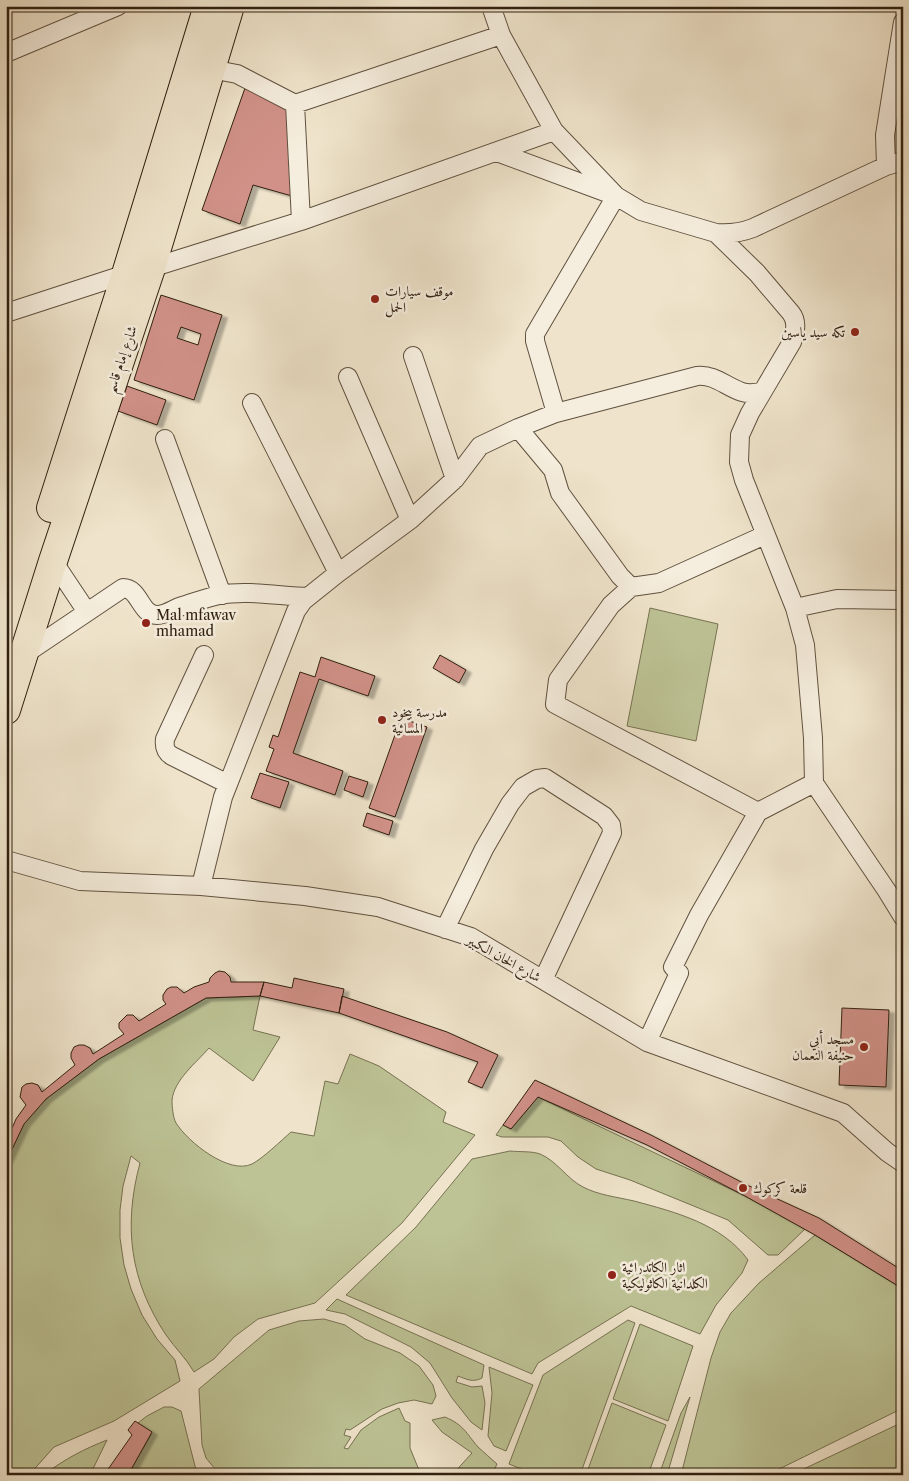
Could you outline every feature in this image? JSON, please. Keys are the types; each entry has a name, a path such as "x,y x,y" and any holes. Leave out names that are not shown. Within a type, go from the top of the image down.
{"main road":[{"name":"شارع إمام قاسم","path":"6,710 14,652 139,271 210,69 209,8"},
{"name":"شارع إمام قاسم","path":"14,652 53,561 139,271 209,8"}],"street":[{"path":"6,53 118,6"},
{"path":"491,6 501,35 554,131 616,196"},
{"path":"497,152 616,196 641,211 716,233 744,231 898,165 885,135 903,22"},
{"path":"210,69 237,74 295,104 501,35"},
{"path":"295,104 301,221"},
{"path":"6,313 301,221 554,131"},
{"path":"556,413 535,341 535,334 616,196"},
{"path":"716,233 756,273 791,312 795,320 792,342 743,426 738,453 744,480 794,608 805,646 809,683 814,783 900,907"},
{"path":"413,356 455,479"},
{"path":"201,886 219,810 228,784 296,611 303,601 410,520 455,479 480,446 518,428 556,413 704,375 716,378 745,393 762,392"},
{"path":"348,377 410,520"},
{"path":"252,403 338,573"},
{"path":"518,428 553,470 560,493 630,587"},
{"path":"166,439 222,595"},
{"path":"758,812 555,704 558,680 611,605 630,587 659,583 765,535"},
{"path":"53,561 87,612"},
{"path":"14,652 87,612 123,588 132,592 148,612 157,615 222,595 244,594 308,597"},
{"path":"794,608 837,599 903,600"},
{"path":"204,655 165,739 164,747 168,754 228,784"},
{"path":"446,929 484,849 510,804 523,787 537,779 545,778 604,816 611,825 612,834 543,980"},
{"path":"647,1042 679,973 673,967 699,916 758,812 814,783"},
{"name":"شارع الخان الكبير","path":"6,860 80,882 201,886 305,896 378,907 471,937 647,1042 844,1113 887,1152 903,1163"}],"green space":[{"path":"650,608 718,624 696,741 627,726"},
{"path":"260,996 253,1030 280,1037 253,1081 209,1048 186,1072 174,1093 172,1105 176,1123 190,1139 210,1155 232,1165 243,1166 256,1162 291,1132 314,1136 325,1081 338,1084 350,1054 379,1066 446,1112 443,1122 475,1135 402,1223 315,1303 258,1319 234,1337 214,1359 194,1372 166,1335 154,1315 137,1273 131,1231 135,1186 140,1163 131,1156 123,1186 120,1210 120,1238 124,1265 131,1289 142,1315 157,1339 175,1360 180,1381 114,1421 54,1447 29,1475 6,1475 6,1162 24,1124 46,1099 99,1059 206,998"},
{"path":"538,1097 745,1196 805,1229 778,1255 768,1255 728,1220 630,1180 596,1169 578,1157 561,1141 548,1137 502,1137 496,1135 503,1125 511,1129"},
{"path":"510,1151 540,1154 552,1161 577,1184 589,1190 634,1201 697,1221 725,1237 737,1248 748,1260 742,1273 716,1305 700,1334 631,1306 538,1363 532,1374 346,1295 416,1227 472,1159"},
{"path":"815,1235 903,1289 903,1408 767,1475 681,1475 711,1358 720,1332 731,1313 759,1283"},
{"path":"337,1299 484,1365 482,1378 473,1380 458,1376 456,1382 472,1387 482,1386 485,1403 482,1430 471,1422 452,1398 430,1363 411,1347 345,1314 326,1310"},
{"path":"324,1319 345,1325 365,1339 400,1353 419,1366 433,1385 436,1396 432,1404 414,1400 398,1403 382,1409 350,1430 346,1429 344,1435 351,1437 344,1448 348,1449 361,1430 379,1417 399,1408 405,1421 410,1423 410,1448 421,1475 220,1475 206,1458 202,1445 199,1389 269,1330 299,1321"},
{"path":"628,1320 635,1323 580,1475 536,1475 509,1464 543,1375"},
{"path":"640,1324 693,1346 668,1421 613,1399"},
{"path":"489,1367 533,1385 506,1451 494,1446 488,1436 492,1393"},
{"path":"690,1397 667,1475 659,1475 681,1413"},
{"path":"612,1403 666,1425 648,1475 586,1475"},
{"path":"164,1407 172,1407 181,1411 196,1470 195,1475 128,1475 152,1433 138,1423"},
{"path":"445,1417 461,1426 478,1447 497,1464 492,1475 452,1475 472,1453 442,1432 432,1420"},
{"path":"903,1422 903,1475 791,1475"},
{"path":"107,1440 90,1475 45,1474 75,1455"}],"building":[{"path":"245,88 288,109 292,196 253,185 240,224 202,210"},
{"path":"161,295 222,315 194,400 134,380","holes":["181,327 201,334 198,345 177,338"]},
{"path":"127,386 166,400 157,425 118,411"},
{"path":"440,655 466,670 459,683 433,668"},
{"path":"321,657 375,676 368,696 319,679 293,753 343,771 335,795 266,771 274,749 269,747 273,735 278,737 300,672 315,677"},
{"path":"401,718 427,727 395,817 369,808"},
{"path":"260,773 289,782 280,808 251,798"},
{"path":"349,776 368,782 363,797 344,790"},
{"path":"367,813 393,821 389,835 363,826"},
{"path":"219,971 225,972 230,977 231,982 264,982 260,996 206,998 99,1059 46,1099 24,1124 6,1162 6,1139 16,1119 26,1105 20,1097 22,1087 32,1083 38,1085 42,1092 75,1065 71,1058 74,1047 84,1045 90,1048 93,1054 124,1034 119,1028 119,1023 127,1015 133,1015 139,1021 166,1004 163,1000 163,995 167,989 177,987 184,993 209,982 210,978"},
{"path":"294,978 344,989 339,1013 260,996 264,982 292,988"},
{"path":"342,996 447,1032 498,1055 482,1088 468,1082 478,1062 339,1013"},
{"name":"مسجد أبي حنيفة النعمان","path":"842,1008 889,1010 886,1087 839,1085"},
{"name":"قلعة كركوك","path":"535,1080 651,1135 747,1185 819,1218 903,1271 903,1289 815,1235 745,1196 647,1145 538,1097 511,1129 503,1125"},
{"path":"135,1421 152,1432 128,1475 104,1475 132,1435 128,1430"}],"place":[{"name":"موقف سيارات الحمل","path":"375,299"},
{"name":"تكه سيد ياسين","path":"855,332"},
{"name":"Mal mfawav mhamad","path":"146,623"},
{"name":"مدرسة بيخود المسائية","path":"382,720"},
{"name":"مسجد أبي حنيفة النعمان","path":"864,1047"},
{"name":"قلعة كركوك","path":"743,1188"},
{"name":"اثار الكاتدرائية الكلدانية الكاثوليكية","path":"612,1275"}]}
